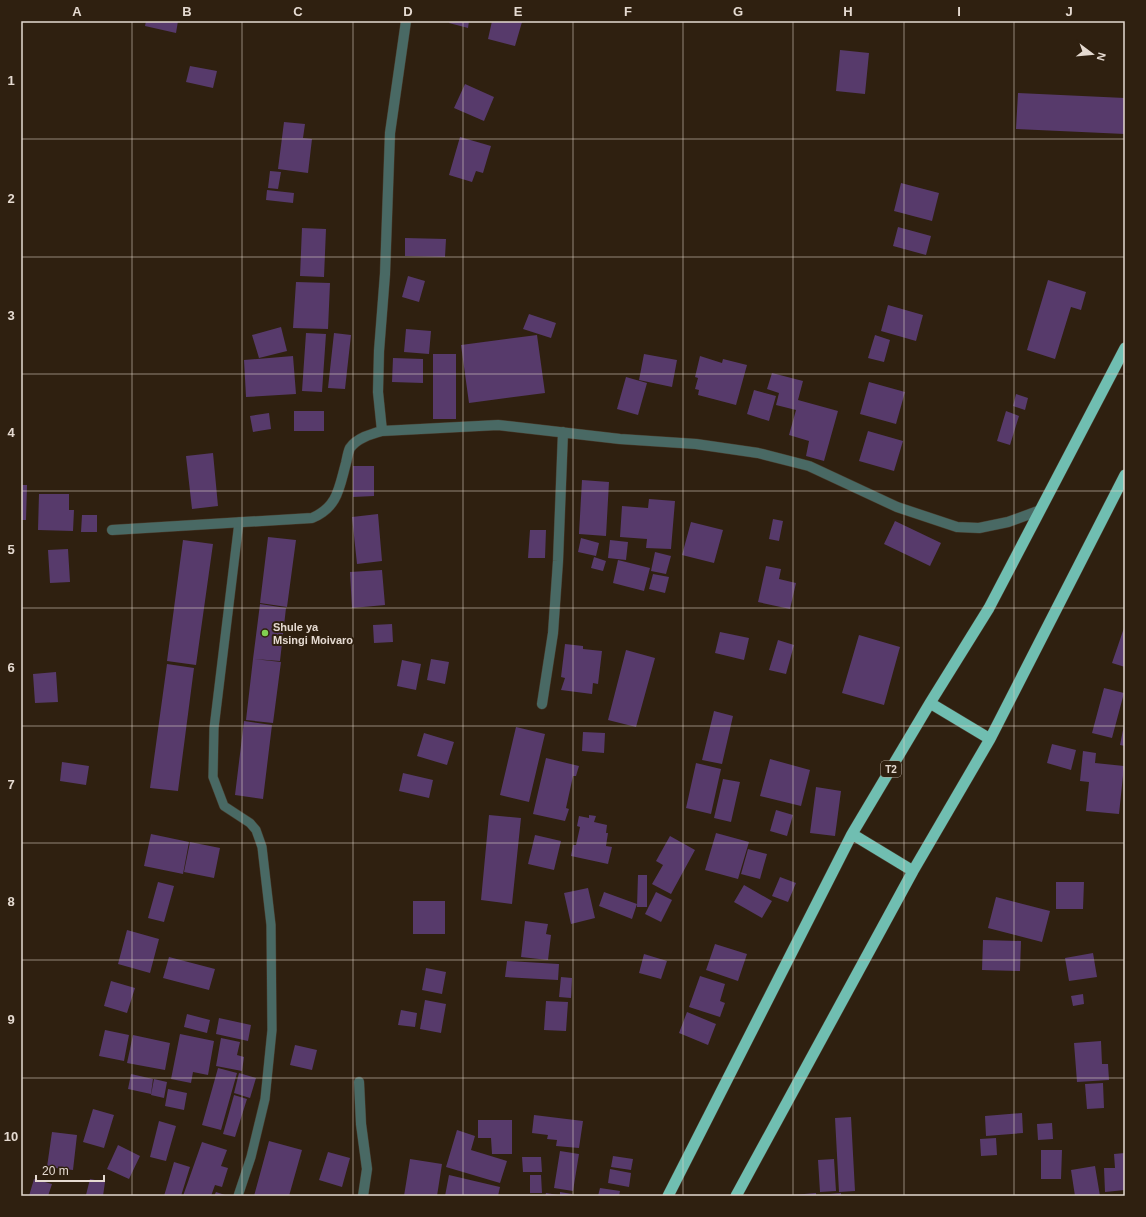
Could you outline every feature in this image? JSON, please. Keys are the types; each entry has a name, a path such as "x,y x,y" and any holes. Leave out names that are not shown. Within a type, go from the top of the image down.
{"highway":[{"name":"T2","path":"668,1196 852,834 930,703 989,608 1038,511 1125,348"},
{"path":"736,1196 913,871 990,739 1125,475"},
{"path":"930,703 990,739"},
{"path":"852,834 913,871"}],"street":[{"path":"382,430 378,392 385,274 390,133 406,21"},
{"path":"112,530 312,518 322,514 330,507 336,498 350,448 363,438 382,430 498,425 620,439 696,444 758,453 808,466 896,507 957,527 979,528 1008,522 1038,511"},
{"path":"542,704 553,633 558,561 563,432"},
{"path":"359,1082 361,1124 367,1169 363,1196"}],"lane":[{"path":"238,1196 251,1157 265,1099 272,1030 271,925 262,847 256,830 250,823 224,806 213,777 214,728 239,522"}],"building":[{"path":"146,21 178,21 176,33 145,26"},
{"path":"450,21 469,21 468,28 449,23"},
{"path":"492,21 522,22 515,46 488,39"},
{"path":"840,50 869,53 865,94 836,91"},
{"path":"190,66 217,71 213,88 186,82"},
{"path":"465,84 494,97 484,121 454,108"},
{"path":"1018,93 1125,98 1125,134 1016,129"},
{"path":"284,122 305,124 303,138 312,139 308,173 278,169"},
{"path":"460,137 491,146 483,173 476,171 472,182 449,175"},
{"path":"270,171 281,172 278,189 268,188"},
{"path":"901,183 939,193 932,221 894,211"},
{"path":"267,190 294,193 293,203 266,200"},
{"path":"898,227 931,236 926,255 893,246"},
{"path":"302,228 326,229 324,277 300,276"},
{"path":"405,238 446,239 445,257 405,256"},
{"path":"408,276 425,281 419,302 402,297"},
{"path":"1048,280 1086,292 1081,310 1071,307 1055,359 1027,350"},
{"path":"296,282 330,283 328,329 293,328"},
{"path":"888,305 923,315 916,341 881,331"},
{"path":"529,314 556,323 551,338 523,329"},
{"path":"281,327 287,351 259,358 252,335"},
{"path":"406,329 431,331 429,354 404,352"},
{"path":"306,333 326,334 322,392 302,391"},
{"path":"334,333 351,335 345,389 328,388"},
{"path":"537,335 545,393 469,403 461,345"},
{"path":"875,335 890,340 884,362 868,358"},
{"path":"433,354 456,354 456,419 433,419"},
{"path":"644,354 677,360 672,387 639,380"},
{"path":"293,356 296,394 246,397 244,360"},
{"path":"700,356 722,363 723,359 747,365 736,405 698,395 699,390 695,389 698,378 695,377"},
{"path":"393,358 423,359 423,383 392,382"},
{"path":"772,373 803,381 798,400 838,411 824,461 806,456 809,441 789,435 796,410 776,405 779,393 767,389"},
{"path":"626,377 647,383 638,415 617,409"},
{"path":"869,382 905,392 896,424 860,414"},
{"path":"754,390 776,396 769,421 747,414"},
{"path":"1016,394 1028,398 1025,410 1013,406"},
{"path":"294,411 324,411 324,431 294,431"},
{"path":"1006,411 1019,416 1010,445 997,441"},
{"path":"269,413 271,429 253,432 250,416"},
{"path":"868,431 903,441 894,471 859,461"},
{"path":"213,453 218,506 192,509 186,456"},
{"path":"353,466 374,466 374,496 353,497"},
{"path":"582,480 609,482 606,536 579,534"},
{"path":"21,485 27,485 26,520 21,520"},
{"path":"39,494 69,494 69,510 74,510 73,531 38,530"},
{"path":"649,499 675,501 671,549 646,548 647,539 620,537 622,506 648,508"},
{"path":"378,514 382,561 357,564 352,517"},
{"path":"82,515 97,515 97,532 81,532"},
{"path":"773,519 783,521 779,541 769,539"},
{"path":"895,521 941,543 930,566 884,544"},
{"path":"691,522 723,530 714,563 682,555"},
{"path":"530,530 546,530 545,558 528,558"},
{"path":"268,537 296,540 287,607 260,603"},
{"path":"581,538 599,543 596,556 578,552"},
{"path":"183,540 213,544 196,665 167,661"},
{"path":"610,540 628,542 626,560 608,558"},
{"path":"68,549 70,582 50,583 48,550"},
{"path":"655,552 671,556 666,574 651,571"},
{"path":"594,557 606,561 603,571 591,568"},
{"path":"618,560 650,568 644,591 613,583"},
{"path":"766,566 781,569 779,579 796,583 790,609 758,602"},
{"path":"382,570 385,605 352,608 350,572"},
{"path":"653,574 669,577 665,593 649,589"},
{"path":"260,604 286,608 280,661 253,659"},
{"path":"392,624 393,642 374,643 373,625"},
{"path":"1125,625 1125,667 1112,663"},
{"path":"720,632 749,638 744,660 715,653"},
{"path":"859,635 900,647 884,705 842,693"},
{"path":"778,640 794,645 786,674 769,670"},
{"path":"565,644 583,646 583,649 602,651 598,684 593,683 592,694 561,690 565,678 561,677"},
{"path":"626,650 655,658 636,727 608,720"},
{"path":"253,659 281,662 273,723 246,720"},
{"path":"431,659 449,662 445,684 427,680"},
{"path":"402,660 421,664 416,690 397,686"},
{"path":"167,664 194,668 178,791 150,788"},
{"path":"56,672 58,702 35,703 33,674"},
{"path":"1104,688 1124,693 1112,738 1092,733"},
{"path":"714,711 733,716 722,764 702,760"},
{"path":"244,721 272,725 263,799 235,795"},
{"path":"1125,725 1125,746 1120,745"},
{"path":"516,727 545,734 529,802 500,795"},
{"path":"583,732 605,733 604,753 582,751"},
{"path":"424,733 454,742 447,765 417,756"},
{"path":"1052,744 1076,750 1071,770 1047,763"},
{"path":"1083,751 1096,753 1095,763 1124,766 1119,814 1086,811 1089,782 1080,781"},
{"path":"546,758 579,766 576,776 573,776 566,808 569,809 565,821 533,814"},
{"path":"770,759 810,770 801,806 760,796"},
{"path":"62,762 89,766 86,785 60,781"},
{"path":"696,763 721,769 711,814 686,808"},
{"path":"403,773 433,780 429,798 399,791"},
{"path":"723,779 740,782 731,822 714,818"},
{"path":"816,787 841,791 835,836 810,833"},
{"path":"776,810 793,815 787,836 770,831"},
{"path":"489,815 521,818 512,904 481,900"},
{"path":"589,815 596,816 594,822 607,825 606,833 608,833 606,846 612,847 608,864 571,856 573,845 576,845 580,827 577,826 579,816 589,818"},
{"path":"716,833 749,842 738,879 705,870"},
{"path":"151,834 189,842 183,874 144,866"},
{"path":"535,835 561,841 554,870 528,864"},
{"path":"670,836 695,850 671,894 652,884 663,865 656,861"},
{"path":"190,842 220,848 214,878 184,872"},
{"path":"748,849 767,854 760,879 741,874"},
{"path":"638,875 647,875 647,907 637,907"},
{"path":"780,877 796,883 788,902 772,896"},
{"path":"158,882 174,886 164,922 148,918"},
{"path":"1056,882 1084,882 1083,909 1056,909"},
{"path":"744,885 772,901 762,918 734,902"},
{"path":"588,888 595,918 571,924 564,893"},
{"path":"604,892 637,904 632,919 599,906"},
{"path":"656,892 672,900 661,922 645,914"},
{"path":"996,897 1050,911 1042,942 988,928"},
{"path":"413,901 445,901 445,934 413,934"},
{"path":"525,921 548,924 546,934 551,935 548,960 521,957"},
{"path":"127,930 159,939 150,973 118,964"},
{"path":"983,940 1021,941 1020,971 982,970"},
{"path":"715,944 747,954 738,981 706,970"},
{"path":"1093,953 1097,977 1069,981 1065,958"},
{"path":"644,954 667,961 661,979 639,973"},
{"path":"169,957 215,969 209,990 163,978"},
{"path":"507,961 559,964 558,980 505,977"},
{"path":"426,968 446,972 442,994 422,990"},
{"path":"700,976 725,984 720,1001 725,1003 720,1017 689,1007"},
{"path":"561,977 572,978 571,998 559,997"},
{"path":"111,981 135,988 127,1013 104,1006"},
{"path":"1083,994 1084,1004 1073,1006 1071,996"},
{"path":"425,1000 446,1004 441,1033 420,1029"},
{"path":"546,1001 568,1002 566,1031 544,1030"},
{"path":"401,1010 417,1013 415,1027 398,1025"},
{"path":"687,1012 716,1024 708,1045 679,1033"},
{"path":"187,1014 210,1020 207,1033 184,1027"},
{"path":"219,1018 251,1025 248,1041 216,1034"},
{"path":"105,1030 129,1035 124,1061 99,1056"},
{"path":"180,1034 214,1041 208,1075 193,1072 191,1083 171,1079"},
{"path":"133,1035 170,1043 165,1070 127,1063"},
{"path":"221,1038 240,1042 237,1055 244,1057 242,1071 216,1066"},
{"path":"1101,1041 1102,1064 1108,1064 1109,1080 1077,1082 1074,1043"},
{"path":"295,1045 317,1050 312,1070 290,1065"},
{"path":"218,1068 237,1073 221,1130 202,1125"},
{"path":"239,1073 256,1078 250,1098 234,1093"},
{"path":"131,1074 153,1079 151,1094 128,1089"},
{"path":"154,1079 167,1082 164,1098 151,1095"},
{"path":"1103,1083 1104,1108 1087,1109 1085,1084"},
{"path":"168,1089 187,1093 184,1110 165,1106"},
{"path":"234,1095 247,1099 235,1137 223,1134"},
{"path":"93,1109 114,1115 104,1148 83,1142"},
{"path":"1022,1113 1023,1133 986,1136 985,1116"},
{"path":"534,1115 583,1121 579,1148 556,1146 557,1140 547,1139 548,1135 532,1133"},
{"path":"851,1117 855,1191 839,1192 835,1118"},
{"path":"478,1120 512,1120 512,1154 492,1154 491,1138 478,1138"},
{"path":"159,1121 176,1126 166,1161 150,1157"},
{"path":"1052,1123 1053,1139 1038,1140 1037,1124"},
{"path":"457,1130 475,1136 471,1150 507,1161 500,1183 446,1167"},
{"path":"52,1132 77,1135 73,1170 47,1167"},
{"path":"996,1138 997,1155 981,1156 980,1139"},
{"path":"269,1141 302,1150 289,1196 254,1196"},
{"path":"202,1142 227,1150 221,1166 228,1168 222,1187 215,1185 211,1196 183,1196"},
{"path":"118,1145 140,1156 129,1179 107,1169"},
{"path":"1041,1150 1062,1150 1061,1179 1041,1179"},
{"path":"560,1151 579,1154 573,1191 554,1188"},
{"path":"328,1152 350,1158 342,1187 319,1180"},
{"path":"1125,1153 1125,1190 1105,1192 1104,1168 1115,1168 1114,1154"},
{"path":"613,1156 633,1159 631,1170 611,1167"},
{"path":"522,1157 541,1157 542,1172 523,1172"},
{"path":"410,1159 442,1164 437,1196 404,1196"},
{"path":"834,1159 836,1191 820,1192 818,1160"},
{"path":"174,1162 190,1167 181,1196 164,1196"},
{"path":"1095,1166 1100,1196 1075,1196 1071,1170"},
{"path":"610,1169 631,1173 629,1187 608,1183"},
{"path":"449,1175 500,1187 498,1196 445,1196"},
{"path":"530,1175 541,1175 542,1193 530,1193"},
{"path":"34,1179 52,1184 48,1196 29,1196"},
{"path":"90,1179 105,1182 103,1196 86,1195"},
{"path":"600,1188 620,1191 619,1196 598,1196"},
{"path":"216,1192 228,1196 214,1196"},
{"path":"560,1192 572,1194 572,1196 560,1196"},
{"path":"546,1193 558,1195 545,1196"},
{"path":"816,1193 816,1196 793,1196 793,1195"},
{"path":"841,1193 841,1196 819,1196 819,1195"}],"place":[{"name":"Shule ya Msingi Moivaro","path":"265,633"}]}
